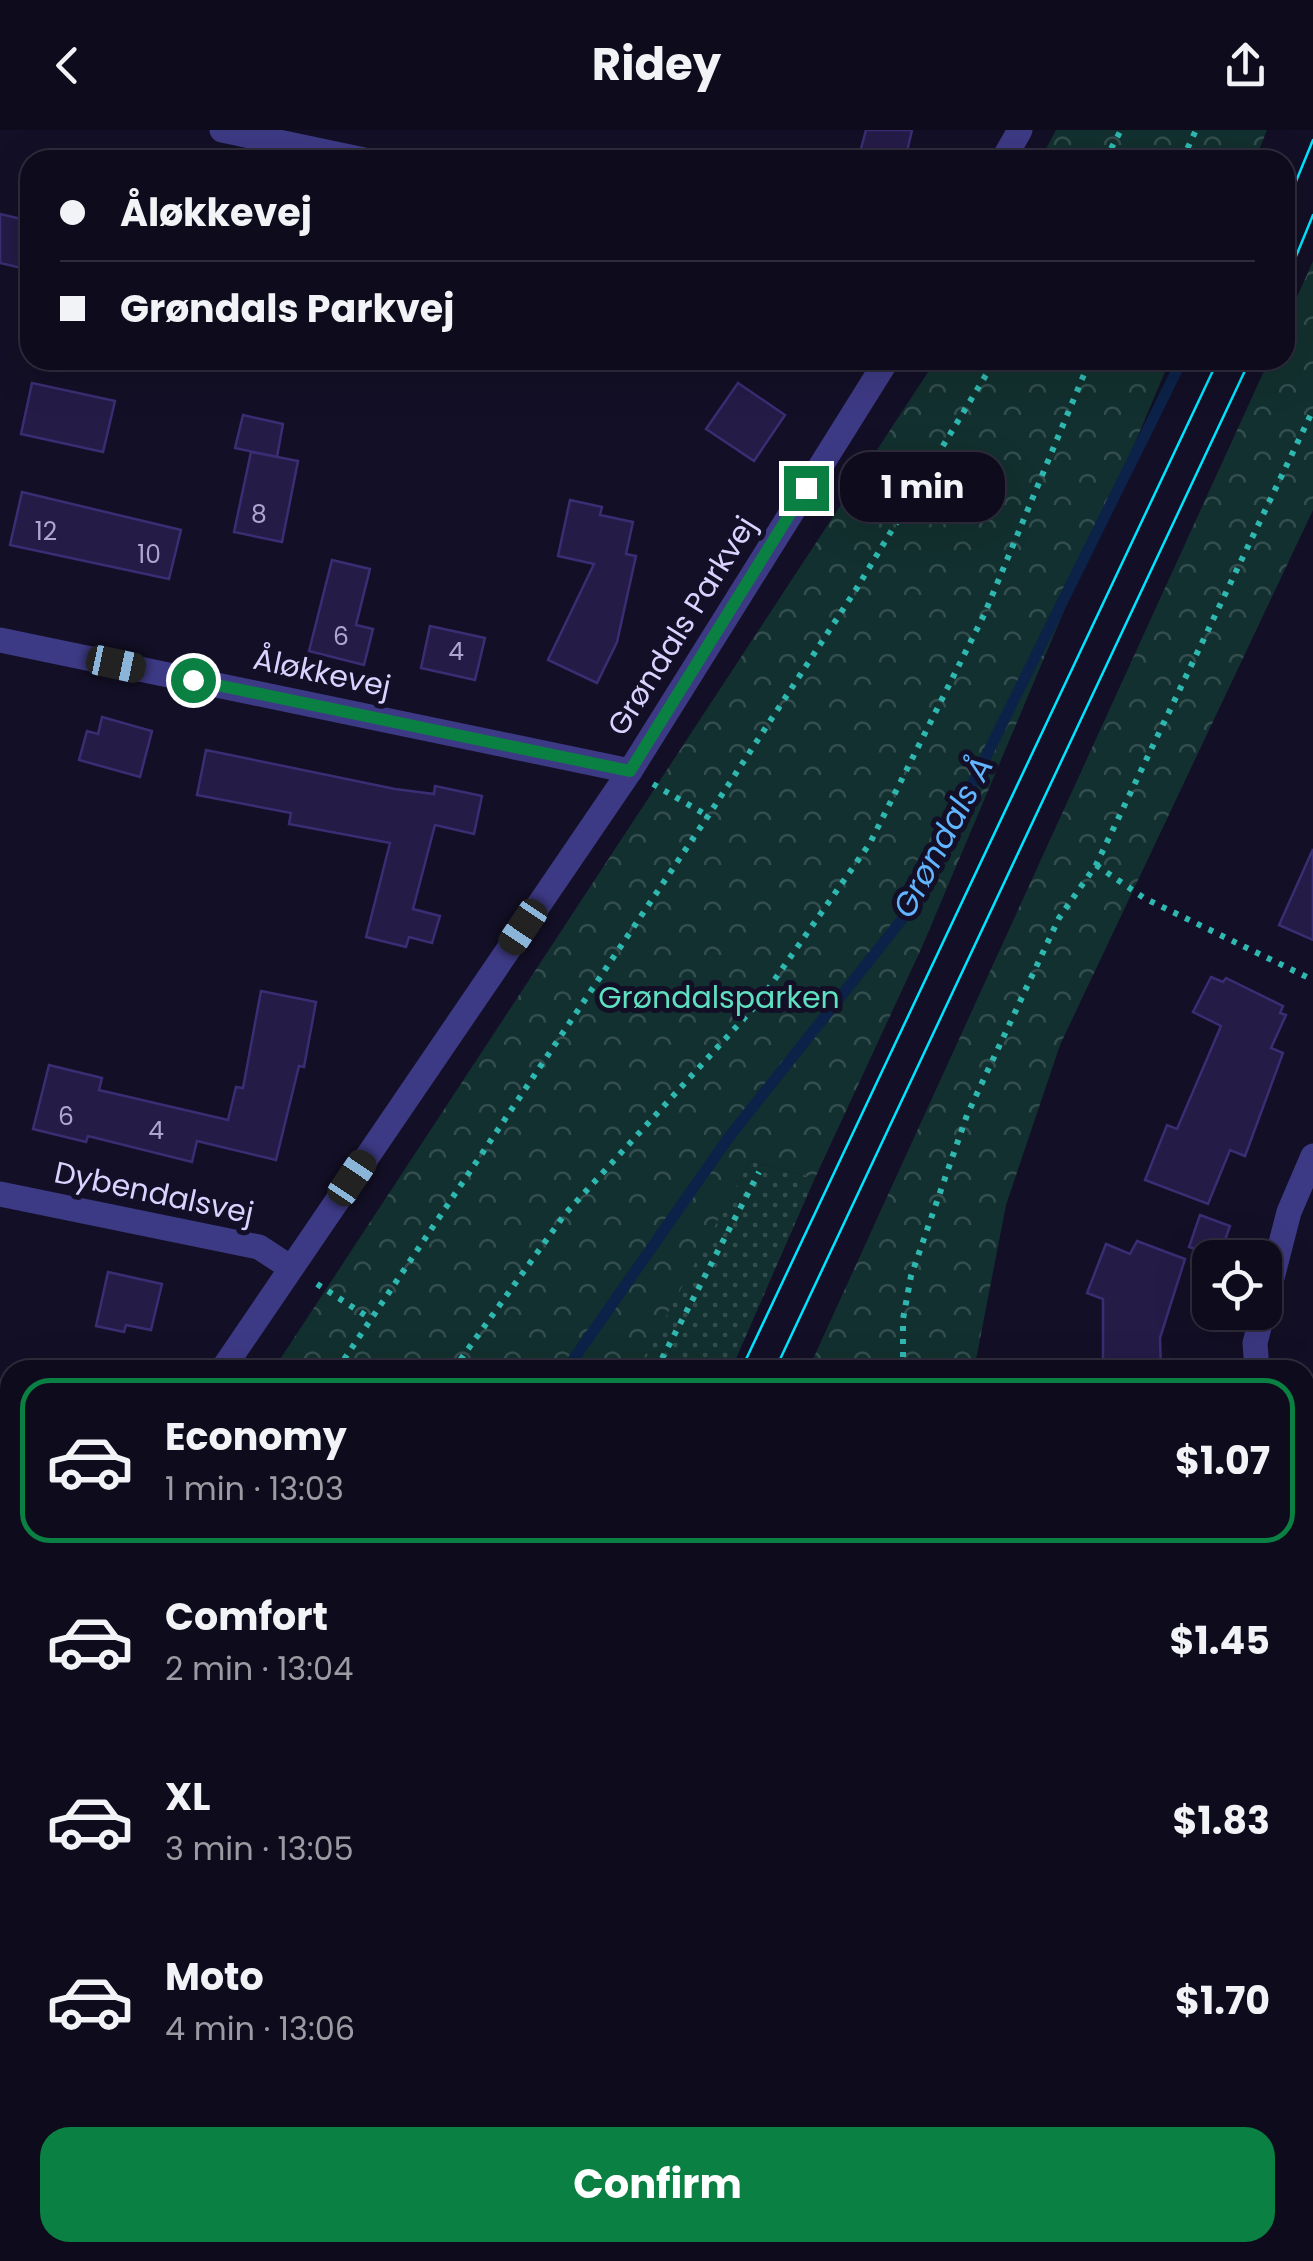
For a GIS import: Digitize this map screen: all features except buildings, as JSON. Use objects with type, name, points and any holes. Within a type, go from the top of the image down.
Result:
[{"type":"street","points":[[222,130],[317,150]]},
{"type":"street","name":"Grøndals Parkvej","points":[[229,1360],[630,771],[880,370]]},
{"type":"street","name":"Åløkkevej","points":[[0,640],[630,771]]},
{"type":"street","points":[[1282,1240],[1313,1156]]},
{"type":"street","name":"Dybendalsvej","points":[[0,1194],[259,1248],[291,1268]]},
{"type":"street","points":[[1256,1360],[1258,1330]]},
{"type":"path","points":[[344,1360],[855,591],[990,370]]},
{"type":"path","points":[[460,1360],[565,1214],[759,1002],[870,843],[984,615],[1086,370]]},
{"type":"path","points":[[903,1360],[903,1318],[911,1276],[967,1115],[1059,918],[1096,865],[1313,410]]},
{"type":"path","points":[[630,771],[708,816]]},
{"type":"path","points":[[1096,865],[1144,898],[1313,980]]},
{"type":"path","points":[[661,1360],[759,1172]]},
{"type":"path","points":[[327,1290],[371,1319]]},
{"type":"green space","points":[[1056,130],[1267,130],[1259,150],[1045,150]]},
{"type":"green space","points":[[1313,261],[1313,510],[1060,1045],[1006,1205],[976,1360],[813,1360],[1264,370],[1295,370],[1295,302]]},
{"type":"green space","name":"Grøndalsparken","points":[[929,370],[1166,370],[922,947],[815,1178],[750,1161],[644,1360],[280,1360]]},
{"type":"green space","points":[[750,1161],[815,1178],[735,1360],[642,1360]]},
{"type":"waterway","name":"Grøndals Å","points":[[573,1360],[729,1137],[911,908],[1177,370]]},
{"type":"tram line","points":[[1295,184],[1313,140]]},
{"type":"tram line","points":[[1295,259],[1313,215]]},
{"type":"tram line","points":[[746,1360],[1213,370]]},
{"type":"tram line","points":[[780,1360],[1245,370]]},
{"type":"route","points":[[193,680],[630,771],[806,488]]}]
